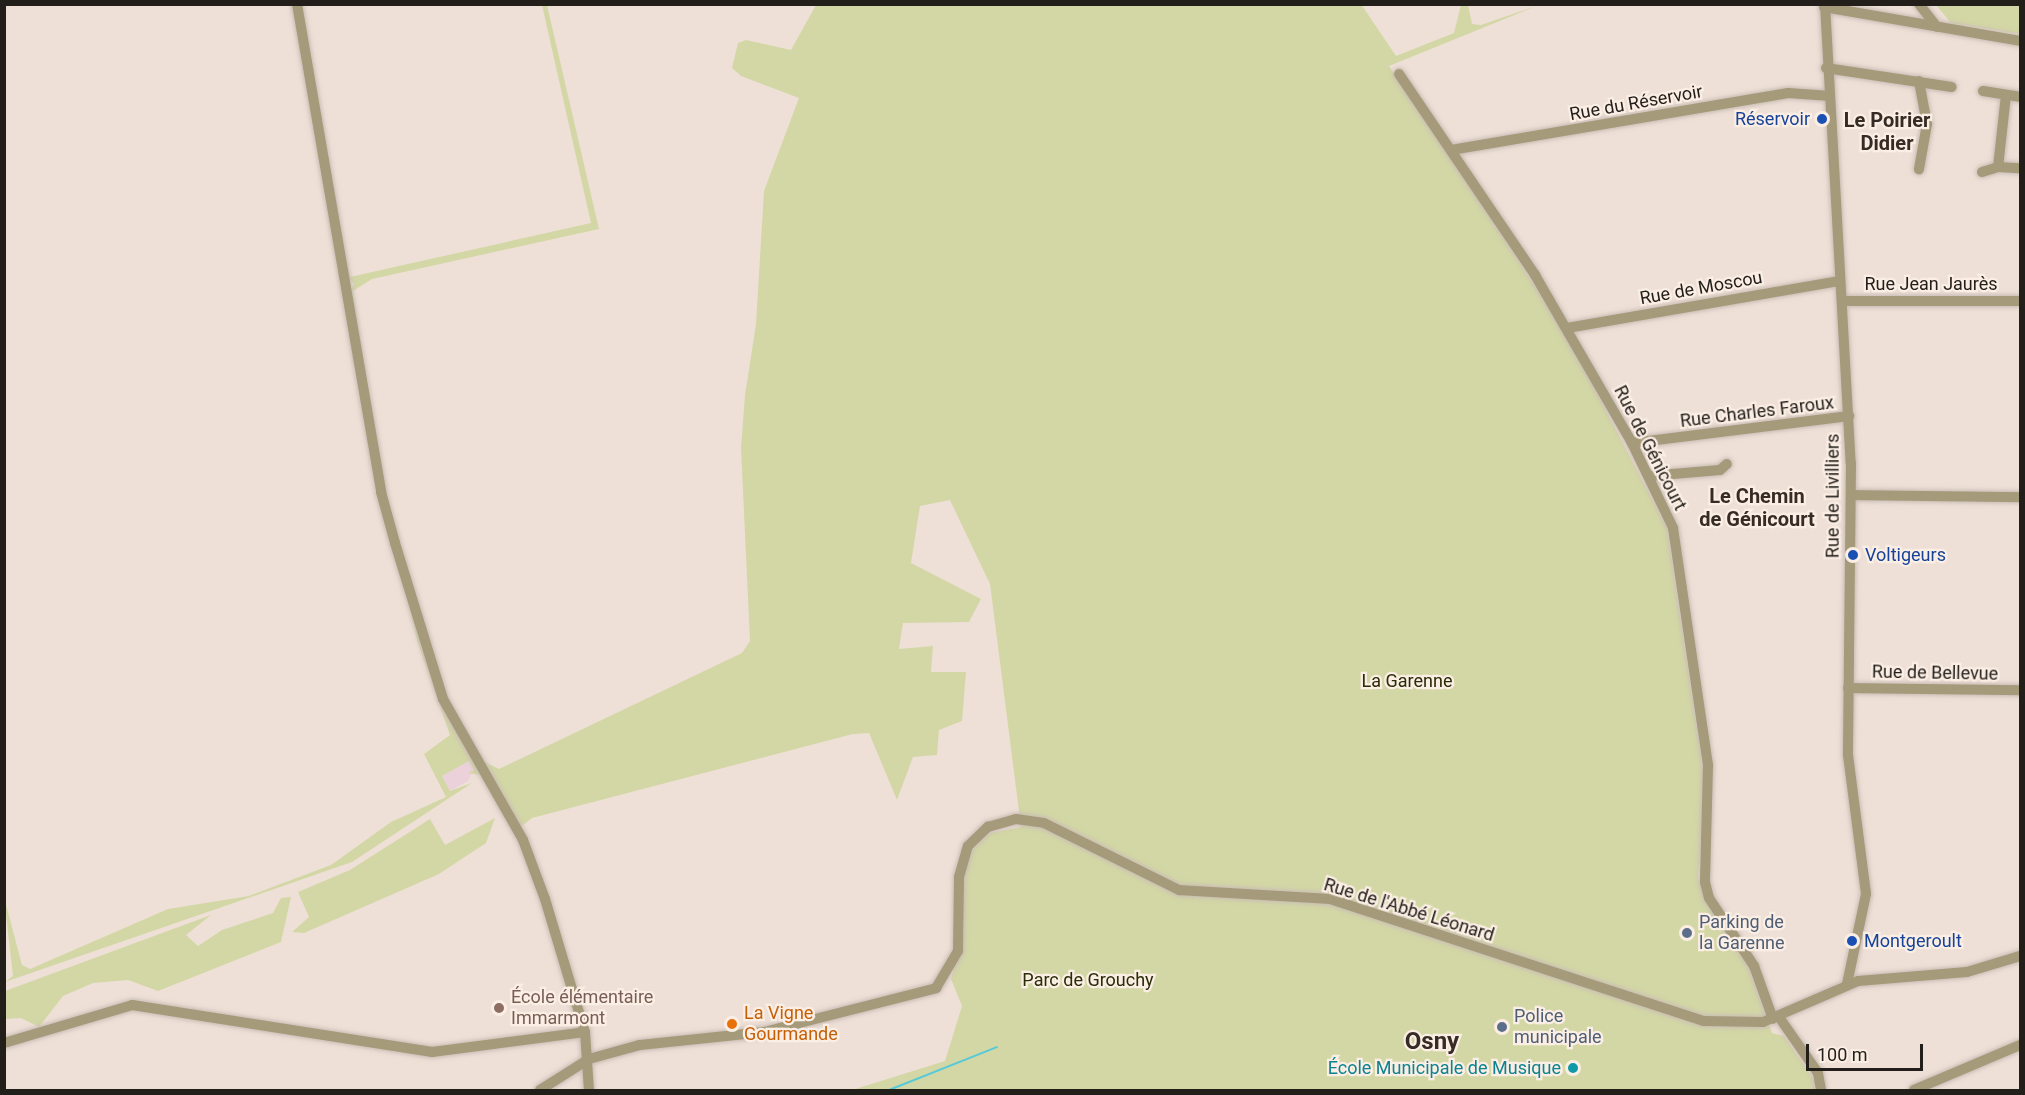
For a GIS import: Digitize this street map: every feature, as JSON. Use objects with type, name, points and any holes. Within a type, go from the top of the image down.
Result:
[{"type":"street","points":[[297,4],[381,492],[394,543],[443,699],[523,840],[585,1032],[589,1059],[589,1090]]},
{"type":"street","points":[[1824,6],[1918,26],[2020,41]]},
{"type":"street","name":"Rue de Livilliers","points":[[1824,6],[1827,96],[1850,416],[1848,755],[1866,894],[1847,984]]},
{"type":"street","points":[[1918,26],[1922,9]]},
{"type":"street","points":[[1922,9],[1937,27]]},
{"type":"street","points":[[1826,68],[1953,87]]},
{"type":"street","name":"Rue de Génicourt","points":[[1399,74],[1567,328],[1632,443],[1673,528],[1701,703],[1709,800],[1705,882],[1709,898],[1754,966],[1776,1018],[1818,1073],[1822,1090]]},
{"type":"street","points":[[1919,81],[1927,124],[1919,169]]},
{"type":"street","points":[[1983,91],[2020,97]]},
{"type":"street","name":"Rue du Réservoir","points":[[1451,150],[1788,93],[1827,96]]},
{"type":"street","points":[[1998,167],[2006,95]]},
{"type":"street","points":[[1982,172],[1998,167],[2020,168]]},
{"type":"street","name":"Rue de Moscou","points":[[1567,328],[1840,281]]},
{"type":"street","name":"Rue Jean Jaurès","points":[[1842,301],[2020,301]]},
{"type":"street","name":"Rue Charles Faroux","points":[[1632,443],[1850,416]]},
{"type":"street","points":[[1649,476],[1720,470],[1727,464]]},
{"type":"street","points":[[1851,495],[2020,497]]},
{"type":"street","name":"Rue de Bellevue","points":[[1848,688],[2020,690]]},
{"type":"street","name":"Rue de l'Abbé Léonard","points":[[589,1059],[663,1041],[764,1032],[898,1001],[940,986],[958,942],[959,877],[968,846],[988,827],[1027,819],[1053,826],[1179,890],[1330,899],[1697,1019],[1776,1018]]},
{"type":"street","points":[[1776,1018],[1847,984],[1967,972],[2020,956]]},
{"type":"street","points":[[4,1042],[132,1005],[364,1046],[432,1053],[585,1032]]},
{"type":"street","points":[[1914,1090],[2020,1045]]},
{"type":"street","points":[[540,1090],[589,1059]]},
{"type":"shaded area","points":[[469,761],[474,770],[468,781],[450,791],[442,776]]},
{"type":"green space","points":[[1361,4],[1396,56],[1454,33],[1461,5],[1468,5],[1472,24],[1481,25],[1539,5],[1389,66],[1564,330],[1667,528],[1705,783],[1698,878],[1708,905],[1741,947],[1772,1033],[1784,1036],[1814,1080],[1815,1090],[852,1090],[945,1061],[962,1006],[951,979],[964,934],[964,873],[971,851],[990,833],[1021,827],[990,584],[950,500],[920,506],[911,563],[981,599],[969,622],[903,623],[899,649],[933,646],[931,672],[966,672],[962,721],[939,730],[937,755],[913,757],[897,800],[869,733],[853,734],[532,818],[519,828],[494,779],[479,762],[446,699],[392,525],[382,485],[349,294],[354,284],[346,275],[299,5],[350,277],[591,223],[542,5],[547,5],[599,229],[372,279],[353,291],[383,487],[416,600],[454,714],[481,760],[499,769],[742,653],[750,641],[741,448],[745,395],[756,324],[764,191],[799,98],[741,76],[732,68],[738,43],[746,40],[791,50],[816,5]]},
{"type":"green space","points":[[1936,5],[2020,5],[2020,34],[1951,23]]},
{"type":"green space","points":[[373,457],[457,734],[480,775],[468,773],[474,770],[469,761],[442,776],[450,791],[472,783],[352,862],[5,982],[13,976],[4,897],[22,965],[30,969],[168,909],[249,896],[331,865],[391,822],[446,797],[424,754],[450,735],[417,640]]},
{"type":"green space","points":[[495,818],[486,843],[439,874],[304,933],[292,932],[309,917],[298,892],[350,870],[430,819],[445,845]]},
{"type":"green space","points":[[291,897],[281,942],[158,991],[128,980],[93,983],[63,996],[39,1027],[21,1018],[5,1019],[5,991],[211,915],[186,935],[198,946],[222,930],[273,913],[281,898]]},
{"type":"waterway","points":[[889,1090],[997,1047]]},
{"type":"place","name":"Réservoir","points":[[1822,119]]},
{"type":"place","name":"Voltigeurs","points":[[1853,555]]},
{"type":"place","name":"Parking de la Garenne","points":[[1687,933]]},
{"type":"place","name":"Montgeroult","points":[[1852,941]]},
{"type":"place","name":"École élémentaire Immarmont","points":[[499,1008]]},
{"type":"place","name":"La Vigne Gourmande","points":[[732,1024]]},
{"type":"place","name":"Police municipale","points":[[1502,1027]]},
{"type":"place","name":"École Municipale de Musique","points":[[1573,1068]]},
{"type":"district","name":"Le Poirier Didier","points":[[1887,132]]},
{"type":"district","name":"Le Chemin de Génicourt","points":[[1757,508]]},
{"type":"district","name":"Osny","points":[[1432,1042]]},
{"type":"park label","name":"La Garenne","points":[[1407,681]]},
{"type":"park label","name":"Parc de Grouchy","points":[[1088,980]]}]
